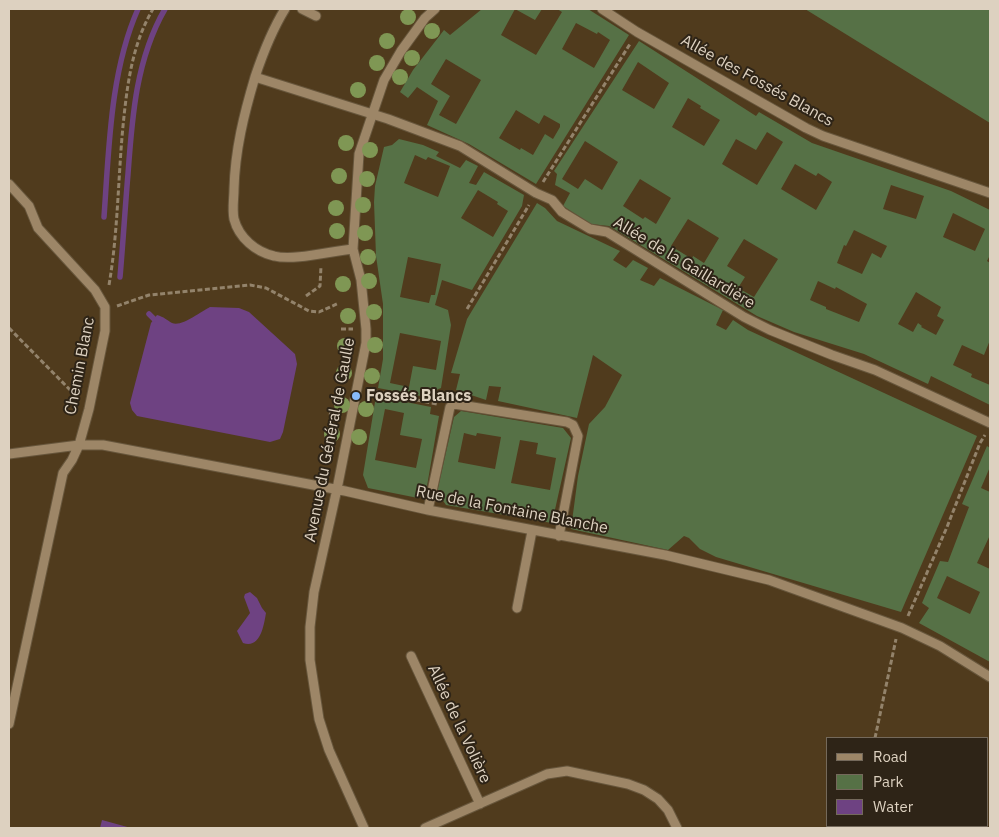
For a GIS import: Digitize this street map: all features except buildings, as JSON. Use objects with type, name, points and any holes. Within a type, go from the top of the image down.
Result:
[{"type":"street","points":[[285,9],[267,42],[246,109],[236,156],[233,207],[235,220],[240,233],[248,243],[260,251],[275,257],[290,258],[353,249]]},
{"type":"street","points":[[302,9],[316,16]]},
{"type":"street","name":"Avenue du Général de Gaulle","points":[[364,828],[329,750],[319,719],[310,660],[310,627],[314,592],[337,490],[366,343],[361,280],[353,249],[359,154],[384,80],[401,51],[425,18],[436,9]]},
{"type":"street","name":"Allée des Fossés Blancs","points":[[602,9],[637,32],[806,128],[823,136],[990,193]]},
{"type":"street","name":"Allée de la Gaillardière","points":[[255,77],[372,114],[460,146],[536,193],[552,200],[562,212],[590,229],[607,232],[744,317],[770,330],[875,370],[990,423]]},
{"type":"street","points":[[9,184],[29,206],[38,228],[95,290],[105,307]]},
{"type":"street","name":"Chemin Blanc","points":[[9,724],[63,473],[72,460],[89,410],[105,331],[105,307]]},
{"type":"street","points":[[428,510],[450,406],[454,404],[567,422],[573,425],[578,436],[559,536]]},
{"type":"street","name":"Rue de la Fontaine Blanche","points":[[9,454],[78,445],[103,445],[337,490],[532,531],[665,555],[769,580],[902,628],[940,646],[990,677]]},
{"type":"street","points":[[517,608],[532,531]]},
{"type":"street","name":"Allée de la Volière","points":[[411,656],[480,804]]},
{"type":"street","name":"Allée de la Volière","points":[[425,828],[547,774],[567,772],[628,784],[644,790],[658,799],[668,810],[678,828]]},
{"type":"path","name":"Chemin Blanc","points":[[105,307],[110,280],[125,103],[130,72],[138,43],[153,9]]},
{"type":"path","points":[[466,310],[536,193],[637,32]]},
{"type":"path","points":[[306,296],[320,286],[320,253]]},
{"type":"path","points":[[105,307],[119,306],[149,295],[250,285],[266,288],[309,311],[318,312],[339,303]]},
{"type":"path","points":[[9,328],[89,410]]},
{"type":"path","points":[[373,391],[450,406]]},
{"type":"path","points":[[875,737],[894,642],[912,610],[980,443],[990,428]]},
{"type":"green space","points":[[482,9],[515,9],[501,35],[536,55],[562,12],[557,9],[588,9],[629,35],[536,184],[469,144],[427,125],[438,101],[417,87],[408,98],[400,92],[413,70],[444,30],[450,35]],"holes":[[[576,23],[597,34],[598,32],[610,40],[594,68],[562,49]],[[446,59],[481,80],[456,124],[439,115],[450,96],[431,84]],[[516,110],[539,124],[544,115],[560,124],[553,139],[545,134],[533,155],[499,138]]]},
{"type":"green space","points":[[515,9],[542,9],[535,20]]},
{"type":"green space","points":[[805,9],[990,9],[990,123]]},
{"type":"green space","points":[[639,41],[756,116],[759,112],[812,143],[951,191],[990,210],[990,255],[987,261],[990,263],[990,340],[984,355],[962,345],[953,365],[972,374],[971,377],[990,385],[990,405],[931,376],[928,384],[864,354],[794,332],[757,316],[609,226],[591,224],[563,206],[570,193],[555,185],[557,174],[554,171]],"holes":[[[638,62],[669,83],[654,109],[622,90]],[[688,98],[720,120],[704,146],[672,127]],[[767,132],[783,142],[757,185],[722,164],[736,139],[756,150]],[[585,141],[618,162],[602,190],[585,179],[578,189],[562,179]],[[795,164],[816,176],[818,173],[832,182],[816,210],[781,189]],[[640,179],[671,198],[656,224],[645,217],[643,219],[623,206]],[[891,185],[924,196],[916,219],[883,209]],[[953,213],[985,229],[975,251],[943,237]],[[688,219],[719,238],[704,263],[693,256],[692,259],[671,246]],[[854,230],[887,246],[881,258],[872,253],[862,274],[837,263],[844,245],[846,246]],[[744,239],[778,259],[754,297],[738,288],[745,277],[727,266]],[[818,281],[835,289],[836,287],[867,304],[859,322],[826,309],[826,307],[810,300]],[[916,292],[941,307],[937,316],[944,320],[936,335],[921,327],[918,323],[913,332],[898,324]]]},
{"type":"green space","points":[[399,139],[423,145],[439,152],[436,156],[460,168],[466,160],[478,166],[469,183],[476,185],[484,172],[524,195],[522,206],[472,290],[442,280],[435,305],[448,310],[451,325],[441,388],[434,391],[431,398],[378,388],[383,359],[383,304],[376,256],[374,202],[375,186],[384,147],[392,145]],"holes":[[[415,155],[426,160],[428,157],[450,166],[438,197],[404,183]],[[478,190],[498,202],[497,204],[508,211],[493,237],[461,218]],[[408,257],[441,264],[435,295],[431,295],[429,303],[400,297]],[[400,333],[441,341],[436,370],[413,366],[409,387],[390,383]]]},
{"type":"green space","points":[[537,203],[545,208],[557,221],[620,251],[613,260],[626,268],[633,260],[648,268],[640,280],[654,286],[660,278],[723,310],[716,325],[726,330],[733,320],[748,330],[977,436],[901,612],[716,557],[700,549],[689,538],[684,536],[668,550],[571,529],[578,476],[589,424],[605,407],[622,375],[593,355],[577,418],[498,401],[501,387],[489,386],[486,400],[456,390],[460,374],[451,373],[467,319]]},
{"type":"green space","points":[[376,396],[431,407],[430,414],[439,416],[426,492],[418,498],[368,488],[363,475]],"holes":[[[385,409],[404,413],[400,435],[422,439],[416,468],[375,460]]]},
{"type":"green space","points":[[461,411],[563,428],[571,438],[552,523],[446,505],[437,492],[454,417]],"holes":[[[464,433],[476,436],[477,433],[501,437],[495,469],[458,462]],[[520,440],[538,443],[536,454],[556,458],[550,490],[511,483]]]},
{"type":"green space","points":[[987,446],[990,448],[990,467],[981,488],[990,492],[990,535],[977,563],[990,569],[990,662],[919,623],[929,608],[922,603],[940,561],[948,562],[969,507],[962,504]],"holes":[[[947,576],[980,592],[970,614],[937,598]]]},
{"type":"water","points":[[210,307],[239,308],[249,312],[295,354],[297,364],[280,439],[270,442],[137,416],[132,410],[130,403],[151,323],[157,315],[176,324],[186,321]]},
{"type":"water","points":[[250,592],[257,598],[266,613],[258,639],[249,644],[243,643],[237,631],[250,613],[244,597],[245,594]]},
{"type":"water","points":[[102,820],[131,828],[100,828]]},
{"type":"waterway","points":[[104,217],[112,111],[116,85],[129,33],[138,9]]},
{"type":"waterway","points":[[120,277],[131,132],[137,89],[148,48],[155,28],[165,9]]},
{"type":"waterway","points":[[149,314],[154,319]]},
{"type":"place","name":"Fossés Blancs","points":[[356,396]]}]
